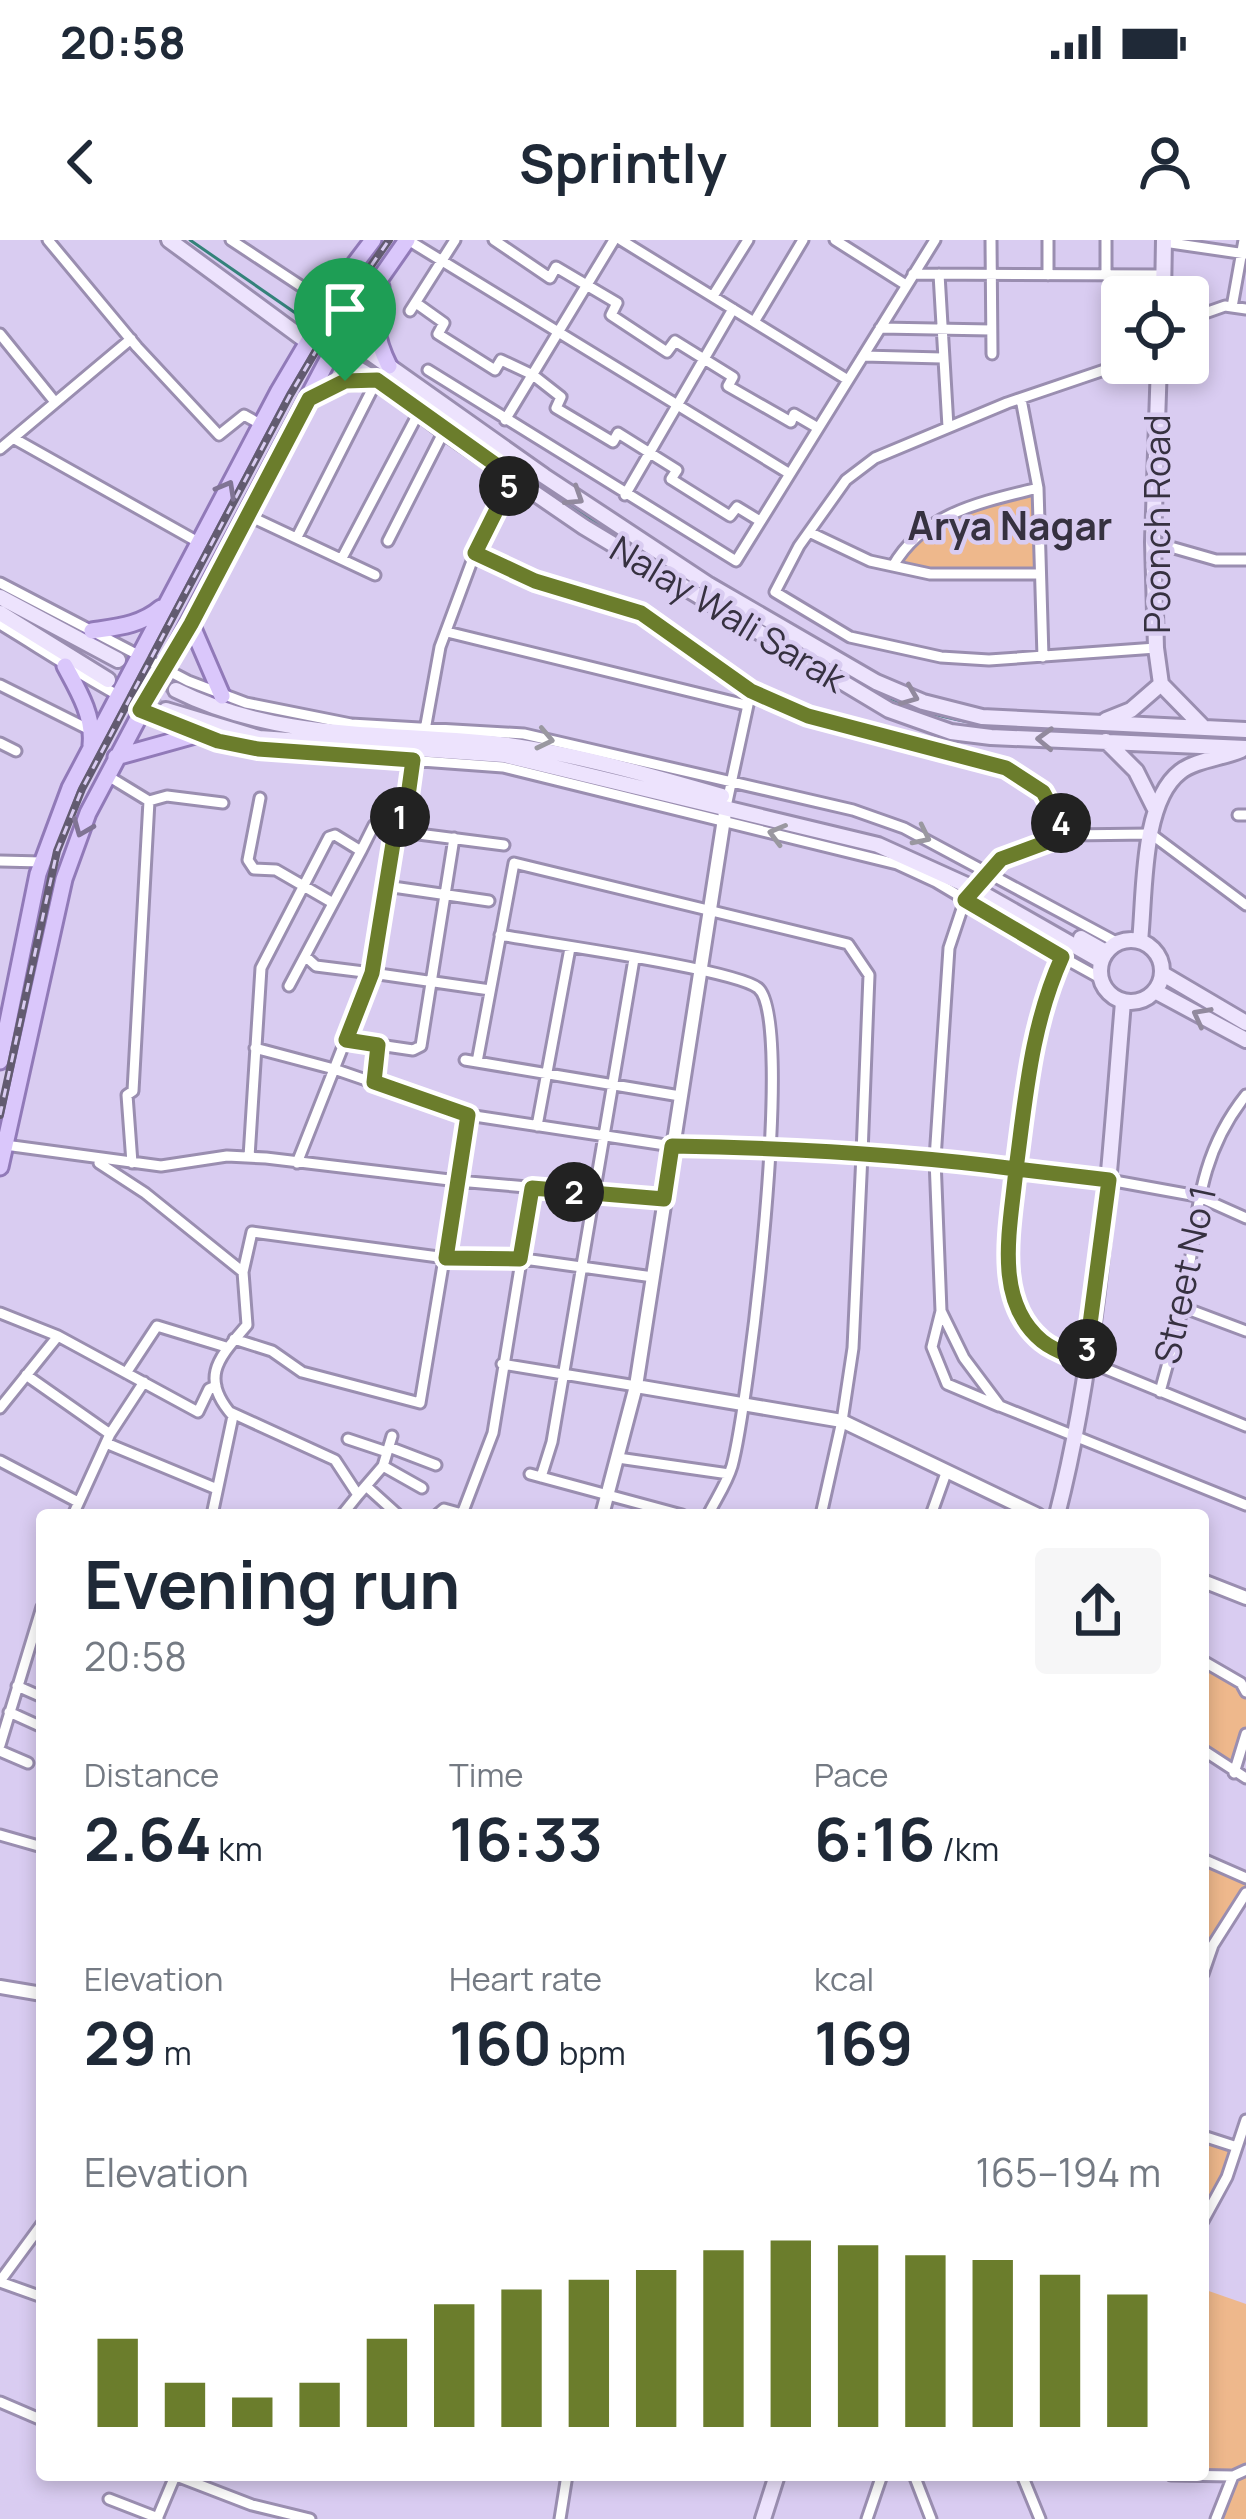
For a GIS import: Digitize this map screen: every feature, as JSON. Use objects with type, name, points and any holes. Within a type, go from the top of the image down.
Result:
[{"type":"main road","points":[[169,240],[309,343]]},
{"type":"main road","points":[[0,1061],[42,862],[91,740],[262,424],[351,269],[373,240]]},
{"type":"main road","points":[[0,1167],[64,879],[81,830],[342,333],[408,240]]},
{"type":"main road","points":[[1164,275],[1165,241]]},
{"type":"main road","points":[[385,272],[374,310],[380,347],[389,366]]},
{"type":"main road","name":"Nalay Wali Sarak","points":[[342,333],[694,575],[876,682],[923,702],[982,717],[1246,730]]},
{"type":"main road","name":"Nalay Wali Sarak","points":[[331,353],[685,591],[889,710],[925,724],[991,737],[1246,748]]},
{"type":"main road","points":[[309,399],[339,383],[377,380]]},
{"type":"main road","name":"Poonch Road","points":[[1158,384],[1153,542],[1156,648],[1161,684],[1204,728]]},
{"type":"main road","points":[[685,591],[694,575]]},
{"type":"main road","points":[[0,597],[118,660]]},
{"type":"main road","points":[[92,631],[149,618],[167,603]]},
{"type":"main road","points":[[0,613],[108,680]]},
{"type":"main road","points":[[191,624],[222,696]]},
{"type":"main road","points":[[65,666],[84,703],[91,740]]},
{"type":"main road","name":"Poonch Road","points":[[1094,722],[1131,710],[1161,684]]},
{"type":"main road","points":[[176,690],[239,716],[291,728],[486,749],[727,801],[889,848],[976,885],[1108,952],[1140,941]]},
{"type":"main road","points":[[166,710],[259,738],[486,749]]},
{"type":"main road","points":[[472,731],[486,749]]},
{"type":"main road","points":[[116,757],[200,734]]},
{"type":"main road","points":[[1106,741],[1136,771],[1154,807]]},
{"type":"main road","points":[[1140,941],[1154,807],[1186,767],[1246,748]]},
{"type":"main road","points":[[465,764],[486,749]]},
{"type":"main road","points":[[1108,952],[1100,978],[1105,989],[1123,1002],[1141,1001],[1155,992],[1163,974],[1157,953],[1140,941]]},
{"type":"main road","points":[[1163,974],[1246,1023]]},
{"type":"main road","points":[[1155,992],[1246,1040]]},
{"type":"main road","points":[[1059,1509],[1077,1436],[1109,1180],[1123,1002]]},
{"type":"main road","points":[[763,2519],[775,2481]]},
{"type":"street","points":[[48,240],[219,435],[244,415],[262,424]]},
{"type":"street","points":[[408,240],[790,474]]},
{"type":"street","points":[[455,240],[413,308],[444,323],[438,334],[495,370],[501,360],[533,375],[561,398],[556,408],[613,442],[618,433],[650,452],[677,470],[671,479],[730,517],[737,507],[760,521]]},
{"type":"street","points":[[494,240],[550,278],[556,267],[617,304],[611,314],[667,352],[675,341],[733,377],[728,386],[791,422],[794,415],[818,428]]},
{"type":"street","points":[[505,420],[557,330],[618,240],[848,380]]},
{"type":"street","points":[[713,296],[748,240]]},
{"type":"street","points":[[754,322],[803,240]]},
{"type":"street","points":[[835,240],[907,285]]},
{"type":"street","points":[[428,370],[732,562],[934,240]]},
{"type":"street","points":[[991,240],[992,354]]},
{"type":"street","points":[[1048,240],[1048,275]]},
{"type":"street","points":[[1106,240],[1106,276]]},
{"type":"street","points":[[1232,307],[1244,240]]},
{"type":"street","points":[[1165,241],[1244,254]]},
{"type":"street","points":[[237,242],[332,306]]},
{"type":"street","points":[[914,274],[1164,275]]},
{"type":"street","points":[[939,274],[948,427]]},
{"type":"street","points":[[625,495],[733,309]]},
{"type":"street","points":[[1209,311],[1246,309]]},
{"type":"street","points":[[880,328],[991,330]]},
{"type":"street","points":[[0,334],[56,402]]},
{"type":"street","points":[[0,449],[131,339]]},
{"type":"street","points":[[862,356],[942,358]]},
{"type":"street","points":[[1101,371],[875,458],[846,480],[775,592],[850,637],[941,658],[989,660],[1156,648]]},
{"type":"street","points":[[297,537],[377,380]]},
{"type":"street","points":[[1021,399],[1038,488],[1042,657]]},
{"type":"street","points":[[342,558],[419,412]]},
{"type":"street","points":[[388,541],[444,431]]},
{"type":"street","points":[[14,438],[199,542]]},
{"type":"street","points":[[425,730],[440,647],[475,553],[513,477]]},
{"type":"street","points":[[893,566],[904,547],[927,526],[961,510],[1038,488]]},
{"type":"street","points":[[247,515],[375,575]]},
{"type":"street","points":[[809,532],[870,561],[930,574],[1040,574]]},
{"type":"street","points":[[1153,542],[1205,558],[1246,560]]},
{"type":"street","points":[[475,553],[535,581],[641,613],[751,691],[808,716],[1006,768],[1043,792],[1066,835]]},
{"type":"street","points":[[0,583],[222,696],[313,718],[524,734],[727,801]]},
{"type":"street","points":[[0,624],[140,710],[200,734],[258,749],[503,767],[727,801],[853,810],[904,827],[1062,957],[1100,978]]},
{"type":"street","points":[[447,632],[746,705]]},
{"type":"street","points":[[0,685],[91,740]]},
{"type":"street","points":[[604,1509],[636,1386],[708,909],[751,691]]},
{"type":"street","points":[[0,743],[16,751]]},
{"type":"street","points":[[297,1163],[372,973],[395,831],[408,796],[413,760]]},
{"type":"street","points":[[107,776],[149,801],[167,796],[223,803]]},
{"type":"street","points":[[260,799],[248,860],[254,868],[276,870],[333,903]]},
{"type":"street","points":[[132,1163],[127,1095],[134,1091],[149,801]]},
{"type":"street","points":[[289,986],[374,825],[504,845]]},
{"type":"street","points":[[1246,905],[1151,834],[1066,835],[1019,849],[976,885],[949,948],[935,1159],[941,1311],[932,1347],[947,1384],[1246,1505]]},
{"type":"street","points":[[249,1157],[260,968],[332,835],[361,851]]},
{"type":"street","points":[[346,1040],[418,1050],[454,838]]},
{"type":"street","points":[[0,861],[42,862]]},
{"type":"street","points":[[477,1062],[514,862],[844,940],[868,972],[862,1154],[853,1348],[822,1509]]},
{"type":"street","points":[[1236,897],[1246,884]]},
{"type":"street","points":[[976,885],[1108,952]]},
{"type":"street","points":[[386,886],[489,901]]},
{"type":"street","points":[[500,934],[699,971],[755,986],[764,996],[771,1044],[770,1148],[745,1405],[729,1474],[711,1509]]},
{"type":"street","points":[[537,1126],[570,948]]},
{"type":"street","points":[[304,956],[316,966],[490,990]]},
{"type":"street","points":[[1062,957],[1042,1000],[1034,1035],[1008,1260],[1013,1297],[1027,1326],[1045,1344],[1246,1426]]},
{"type":"street","points":[[634,959],[552,1442],[536,1475],[657,1509]]},
{"type":"street","points":[[374,1082],[378,1045]]},
{"type":"street","points":[[255,1048],[334,1069],[468,1115],[672,1146],[935,1159],[1109,1180],[1197,1196],[1246,1218]]},
{"type":"street","points":[[465,1060],[680,1096]]},
{"type":"street","name":"Street No 1","points":[[1160,1392],[1182,1307],[1197,1196],[1223,1130],[1246,1095]]},
{"type":"street","points":[[126,1372],[157,1326],[272,1351],[302,1372],[420,1403],[468,1115]]},
{"type":"street","points":[[4,1145],[161,1166],[249,1157],[664,1199]]},
{"type":"street","points":[[92,1159],[145,1192],[243,1272]]},
{"type":"street","points":[[465,1509],[493,1433],[532,1188]]},
{"type":"street","points":[[213,1509],[233,1416],[220,1402],[218,1362],[247,1325],[243,1272],[250,1234],[446,1258],[520,1259],[652,1277]]},
{"type":"street","points":[[1182,1307],[1246,1331]]},
{"type":"street","points":[[941,1311],[964,1358],[1000,1406]]},
{"type":"street","points":[[0,1313],[58,1336],[198,1412],[209,1389],[216,1386]]},
{"type":"street","points":[[0,1408],[58,1336]]},
{"type":"street","points":[[502,1364],[842,1421],[1026,1509]]},
{"type":"street","points":[[26,1375],[108,1438],[218,1489]]},
{"type":"street","points":[[75,1509],[108,1438],[144,1382]]},
{"type":"street","points":[[230,1412],[335,1460],[362,1491],[389,1509]]},
{"type":"street","points":[[348,1439],[389,1445],[436,1465]]},
{"type":"street","points":[[351,1509],[383,1466],[389,1445]]},
{"type":"street","points":[[618,1458],[729,1474]]},
{"type":"street","points":[[0,1461],[78,1502]]},
{"type":"street","points":[[383,1466],[422,1489]]},
{"type":"street","points":[[933,1509],[946,1473]]},
{"type":"street","points":[[1209,1583],[1246,1598]]},
{"type":"street","points":[[28,1763],[0,1748],[36,1626]]},
{"type":"street","points":[[1209,1664],[1246,1691]]},
{"type":"street","points":[[0,1690],[36,1696]]},
{"type":"street","points":[[9,1712],[36,1724]]},
{"type":"street","points":[[1234,1773],[1246,1734]]},
{"type":"street","points":[[1209,1754],[1246,1778]]},
{"type":"street","points":[[0,1834],[36,1845]]},
{"type":"street","points":[[1209,1862],[1246,1879]]},
{"type":"street","points":[[1209,1957],[1246,1893]]},
{"type":"street","points":[[0,1987],[36,1993]]},
{"type":"street","points":[[1209,2201],[1246,2120]]},
{"type":"street","points":[[1209,2138],[1237,2147]]},
{"type":"street","points":[[36,2232],[0,2282],[36,2295]]},
{"type":"street","points":[[0,2402],[36,2417]]},
{"type":"street","points":[[1209,2476],[1233,2476],[1246,2470]]},
{"type":"street","points":[[1216,2519],[1233,2476]]},
{"type":"street","points":[[109,2499],[158,2518],[173,2481]]},
{"type":"street","points":[[191,2481],[252,2505],[310,2519]]},
{"type":"street","points":[[560,2519],[566,2481]]},
{"type":"street","points":[[867,2519],[880,2481]]},
{"type":"street","points":[[916,2481],[931,2519]]},
{"type":"street","points":[[1024,2481],[1040,2519]]},
{"type":"street","points":[[250,2519],[252,2505]]},
{"type":"shaded area","points":[[1039,487],[1045,579],[895,566],[942,523]]},
{"type":"shaded area","points":[[1209,1665],[1246,1692],[1246,1734],[1234,1773],[1209,1754]]},
{"type":"shaded area","points":[[1209,1862],[1246,1877],[1246,1895],[1228,1917],[1209,1960]]},
{"type":"shaded area","points":[[1209,2138],[1237,2147],[1209,2205]]},
{"type":"shaded area","points":[[1209,2291],[1246,2304],[1246,2519],[1220,2519],[1238,2474],[1209,2475]]},
{"type":"waterway","points":[[190,240],[307,321]]},
{"type":"waterway","points":[[347,349],[592,520],[687,579]]},
{"type":"waterway","points":[[788,639],[877,692],[947,717],[1030,731],[1246,739]]},
{"type":"tunnel","points":[[128,665],[176,690]]},
{"type":"tunnel","points":[[117,685],[166,710]]},
{"type":"railway","points":[[0,1115],[57,851],[82,789],[290,395],[338,313],[389,240]]},
{"type":"district","name":"Arya Nagar","points":[[1010,526]]},
{"type":"route","points":[[345,381],[309,399],[191,624],[140,710],[218,741],[258,749],[413,760],[408,796],[395,831],[372,973],[346,1040],[378,1045],[374,1082],[468,1115],[446,1258],[520,1259],[532,1188],[664,1199],[672,1146],[935,1159],[1016,1169],[1008,1260],[1013,1297],[1027,1326],[1045,1344],[1085,1362],[1109,1180],[1016,1169],[1034,1035],[1042,1000],[1062,957],[965,900],[1001,859],[1066,835],[1043,792],[1006,768],[808,716],[751,691],[641,613],[535,581],[475,553],[513,477],[377,380],[345,381]]}]
